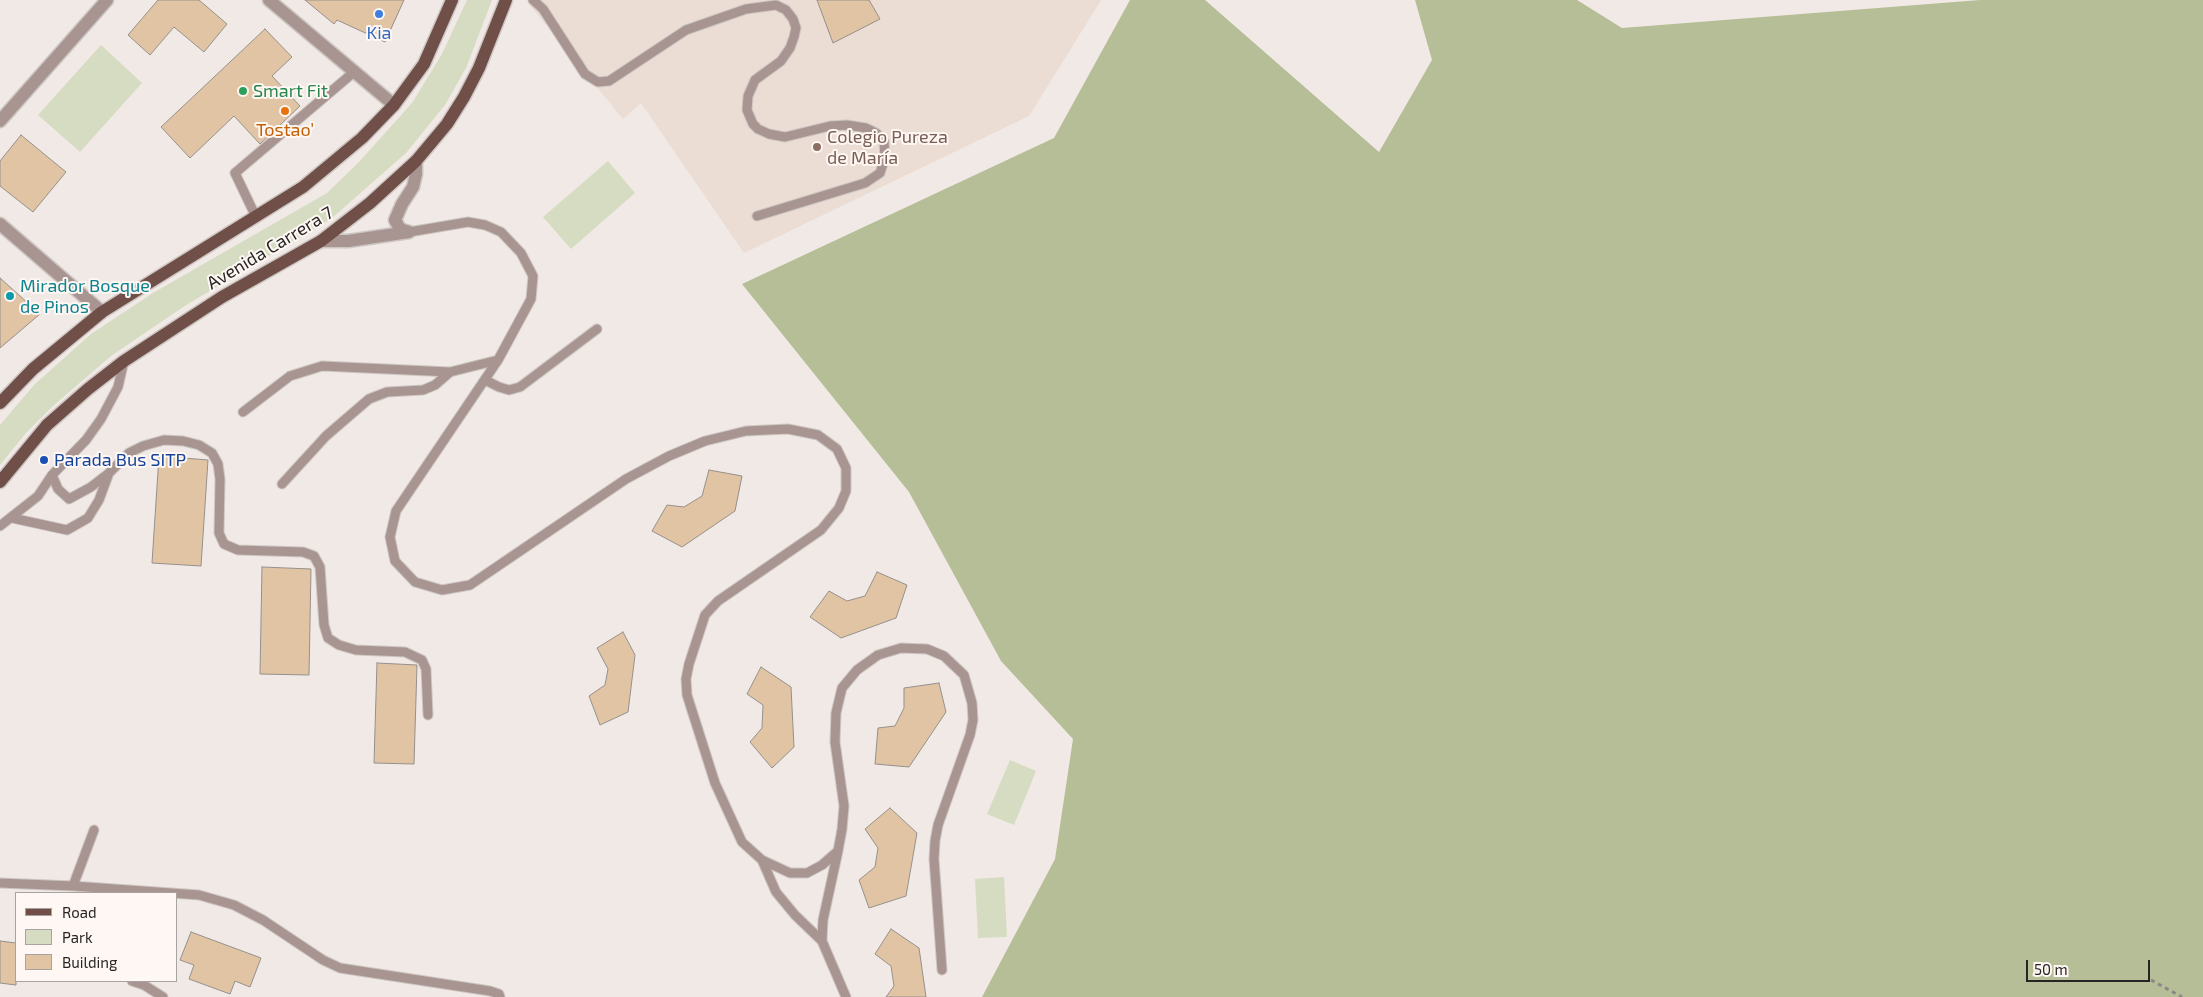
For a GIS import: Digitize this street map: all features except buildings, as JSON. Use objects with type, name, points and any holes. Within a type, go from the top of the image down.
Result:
[{"type":"main road","name":"Avenida Carrera 7","points":[[0,403],[33,369],[102,312],[303,187],[332,164],[394,106],[424,64],[452,0]]},
{"type":"main road","name":"Avenida Carrera 7","points":[[0,482],[47,425],[124,361],[222,297],[321,241],[370,203],[416,161],[447,124],[464,97],[479,68],[506,0]]},
{"type":"street","points":[[0,121],[107,0]]},
{"type":"street","points":[[269,0],[394,106]]},
{"type":"street","points":[[409,232],[400,229],[395,220],[412,187],[416,174],[416,161]]},
{"type":"street","points":[[0,224],[102,312]]},
{"type":"street","points":[[321,241],[356,240],[409,232]]},
{"type":"lane","points":[[533,0],[543,9],[585,74],[598,82],[610,81],[686,30],[746,9],[778,2],[793,19],[796,28],[790,48],[780,61],[755,80],[748,96],[747,110],[752,124],[769,134],[785,137],[830,126],[866,128],[876,133],[884,141],[885,158],[880,173],[865,183],[756,216]]},
{"type":"lane","points":[[256,217],[236,173],[354,72]]},
{"type":"lane","points":[[409,232],[468,222],[485,225],[500,232],[521,253],[533,276],[531,299],[498,360],[396,511],[390,537],[395,561],[415,582],[442,590],[470,585],[626,479],[669,456],[705,441],[746,430],[788,429],[818,436],[838,449],[846,468],[846,491],[839,508],[821,530],[718,600],[706,615],[686,679],[687,695],[719,791],[742,842],[762,860],[790,873],[806,873],[822,865],[838,851]]},
{"type":"lane","points":[[485,380],[509,390],[520,387],[597,329]]},
{"type":"lane","points":[[243,412],[290,376],[322,366],[450,372],[498,360]]},
{"type":"lane","points":[[0,526],[38,496],[52,475],[86,440],[101,419],[118,387],[124,361]]},
{"type":"lane","points":[[282,484],[326,436],[369,399],[387,392],[424,390],[435,385],[450,372]]},
{"type":"lane","points":[[52,475],[58,489],[70,499],[90,487],[109,472],[129,452],[164,440],[183,441],[200,445],[212,453],[218,464],[220,479],[219,533],[224,544],[238,550],[303,552],[314,556],[320,567],[324,625],[328,638],[339,645],[356,650],[405,652],[422,660],[426,669],[428,715]]},
{"type":"lane","points":[[12,518],[67,530],[88,518],[99,500],[109,472]]},
{"type":"lane","points":[[822,941],[823,920],[838,851],[844,806],[835,742],[836,713],[842,688],[857,670],[878,655],[901,648],[927,649],[944,656],[964,675],[972,703],[973,720],[970,735],[938,825],[935,841],[934,859],[942,970]]},
{"type":"lane","points":[[73,886],[94,830]]},
{"type":"lane","points":[[762,860],[776,892],[795,915],[822,941],[846,997]]},
{"type":"lane","points":[[0,883],[37,889],[73,886],[157,892]]},
{"type":"lane","points":[[178,894],[199,895],[242,908],[340,968],[490,991],[499,994],[500,997]]},
{"type":"lane","points":[[135,982],[164,997]]},
{"type":"path","points":[[2151,980],[2182,997]]},
{"type":"shaded area","name":"Colegio Pureza de María","points":[[529,0],[1101,0],[1029,116],[744,253],[641,103],[623,119],[528,3]]},
{"type":"green space","points":[[467,0],[492,0],[466,68],[445,105],[406,153],[332,218],[183,307],[111,356],[53,406],[26,433],[0,465],[0,425],[34,385],[91,334],[153,293],[327,193],[359,162],[412,103],[442,54]]},
{"type":"green space","points":[[1130,0],[1205,0],[1379,152],[1432,60],[1415,0],[1577,0],[1622,28],[1980,0],[2203,0],[2203,997],[982,997],[1055,859],[1073,739],[1001,661],[909,492],[742,284],[1054,138]]},
{"type":"green space","points":[[101,45],[142,83],[80,152],[38,115]]},
{"type":"green space","points":[[608,161],[635,193],[571,249],[543,217]]},
{"type":"green space","points":[[1010,760],[1036,771],[1014,825],[987,814]]},
{"type":"green space","points":[[1004,877],[1007,937],[978,938],[975,879]]},
{"type":"place","name":"Kia","points":[[379,14]]},
{"type":"place","name":"Smart Fit","points":[[243,91]]},
{"type":"place","name":"Tostao’","points":[[285,111]]},
{"type":"place","name":"Colegio Pureza de María","points":[[817,147]]},
{"type":"place","name":"Mirador Bosque de Pinos","points":[[10,296]]},
{"type":"place","name":"Parada Bus SITP","points":[[44,460]]}]
